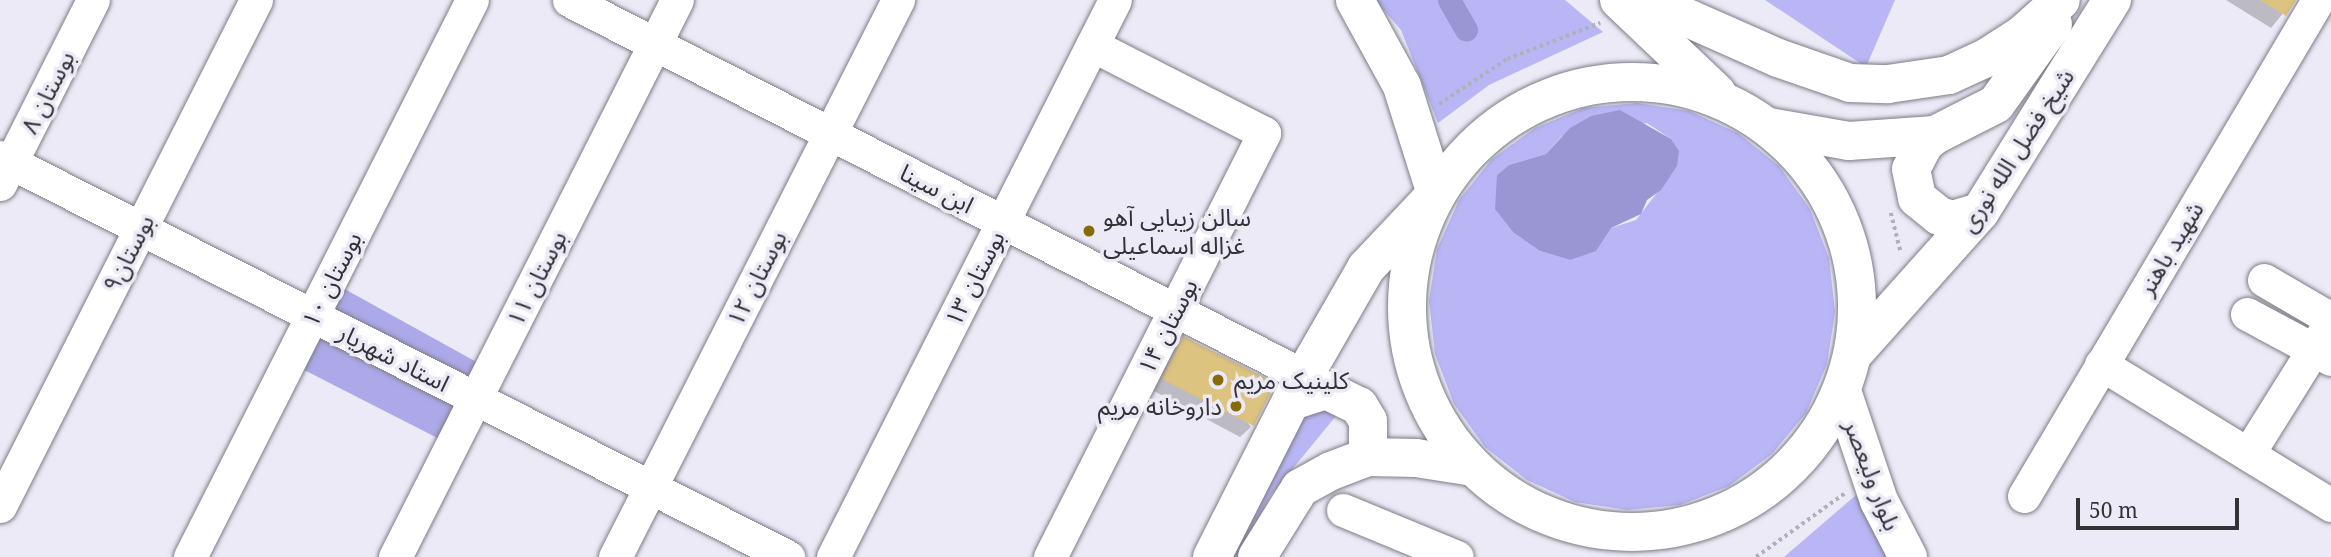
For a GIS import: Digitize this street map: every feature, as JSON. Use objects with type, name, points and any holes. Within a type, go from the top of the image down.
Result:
[{"type":"main road","points":[[1354,0],[1387,53],[1413,121],[1436,194],[1412,261],[1406,307],[1414,366],[1437,421],[1473,467],[1517,502],[1641,557]]},
{"type":"main road","points":[[1633,4],[1850,83],[1888,84],[1949,75],[1986,58],[2022,35],[2062,0]]},
{"type":"main road","name":"شیخ فضل الله نوری","points":[[1769,127],[1849,141],[1936,135],[1996,104],[2070,0]]},
{"type":"main road","name":"شیخ فضل الله نوری","points":[[1853,354],[1980,212],[2112,0]]},
{"type":"main road","points":[[1633,4],[1724,100]]},
{"type":"main road","points":[[1212,557],[1298,388],[1366,268],[1436,194],[1483,136],[1525,107],[1573,88],[1636,81],[1675,84],[1724,100],[1769,127],[1806,162],[1838,216],[1851,252],[1858,303],[1853,354],[1842,391],[1815,440],[1777,481],[1731,511],[1678,528],[1651,531],[1623,533],[1569,524]]},
{"type":"main road","points":[[1936,135],[1924,144],[1913,163],[1912,184],[1917,198],[1933,212],[1953,220],[1980,212]]},
{"type":"main road","points":[[1298,388],[1326,390],[1359,405],[1368,421],[1368,457]]},
{"type":"main road","name":"بلوار ولیعصر","points":[[1842,391],[1870,475],[1908,557]]},
{"type":"main road","points":[[1257,557],[1300,488],[1368,457],[1416,458],[1473,467]]},
{"type":"street","name":"بوستان۹","points":[[0,506],[256,0]]},
{"type":"street","name":"بوستان ۱۰","points":[[190,557],[472,0]]},
{"type":"street","name":"ابن سینا","points":[[569,0],[1175,310],[1298,388]]},
{"type":"street","name":"بوستان ۱۱","points":[[395,557],[677,0]]},
{"type":"street","name":"بوستان ۱۲","points":[[615,557],[898,0]]},
{"type":"street","name":"بوستان ۱۳","points":[[833,557],[1115,0]]},
{"type":"street","name":"شهید باهنر","points":[[2024,496],[2318,0]]},
{"type":"street","name":"بوستان ۸","points":[[4,168],[85,3]]},
{"type":"street","name":"بوستان ۱۴","points":[[1050,557],[1264,134],[1092,45]]},
{"type":"street","name":"استاد شهریار","points":[[4,168],[141,229],[788,557]]},
{"type":"street","points":[[2248,454],[2322,355],[2331,320],[2264,280]]},
{"type":"street","points":[[2247,314],[2322,355]]},
{"type":"street","points":[[2101,365],[2331,505]]},
{"type":"street","points":[[1343,510],[1457,557]]},
{"type":"path","points":[[1413,121],[1507,60],[1633,4]]},
{"type":"path","points":[[1756,557],[1870,475]]},
{"type":"shaded area","points":[[1375,0],[1565,0],[1603,32],[1489,85],[1438,123],[1401,30]]},
{"type":"shaded area","points":[[1765,0],[1895,0],[1866,67]]},
{"type":"shaded area","points":[[1637,103],[1689,111],[1738,133],[1779,166],[1810,209],[1829,258],[1835,312],[1827,364],[1806,413],[1772,454],[1729,486],[1680,505],[1627,510],[1575,502],[1527,480],[1485,447],[1454,404],[1435,354],[1429,301],[1437,249],[1459,200],[1492,159],[1535,128],[1584,108]],"holes":[[[1647,123],[1671,139],[1673,172],[1636,220],[1611,228],[1570,260],[1540,251],[1514,233],[1497,175],[1509,165],[1546,154],[1562,136]]]},
{"type":"shaded area","points":[[1620,110],[1671,139],[1679,151],[1677,166],[1661,190],[1647,200],[1641,214],[1611,228],[1596,251],[1570,260],[1540,251],[1514,233],[1495,209],[1497,175],[1509,165],[1546,154],[1570,128],[1591,116]]},
{"type":"shaded area","points":[[341,287],[479,364],[463,392],[325,316]]},
{"type":"shaded area","points":[[319,335],[462,408],[444,441],[302,369]]},
{"type":"shaded area","points":[[1329,409],[1336,416],[1271,495],[1239,557],[1232,557],[1305,415]]},
{"type":"shaded area","points":[[1856,495],[1888,557],[1784,557]]},
{"type":"building","points":[[2260,0],[2296,0],[2286,16]]},
{"type":"building","name":"کلینیک مریم","points":[[1183,336],[1276,383],[1254,426],[1161,379]]},
{"type":"waterway","points":[[1449,0],[1466,30]]},
{"type":"place","name":"سالن زیبایی آهو غزاله اسماعیلی","points":[[1089,231]]},
{"type":"place","name":"کلینیک مریم","points":[[1218,380]]},
{"type":"place","name":"داروخانه مریم","points":[[1236,406]]}]
